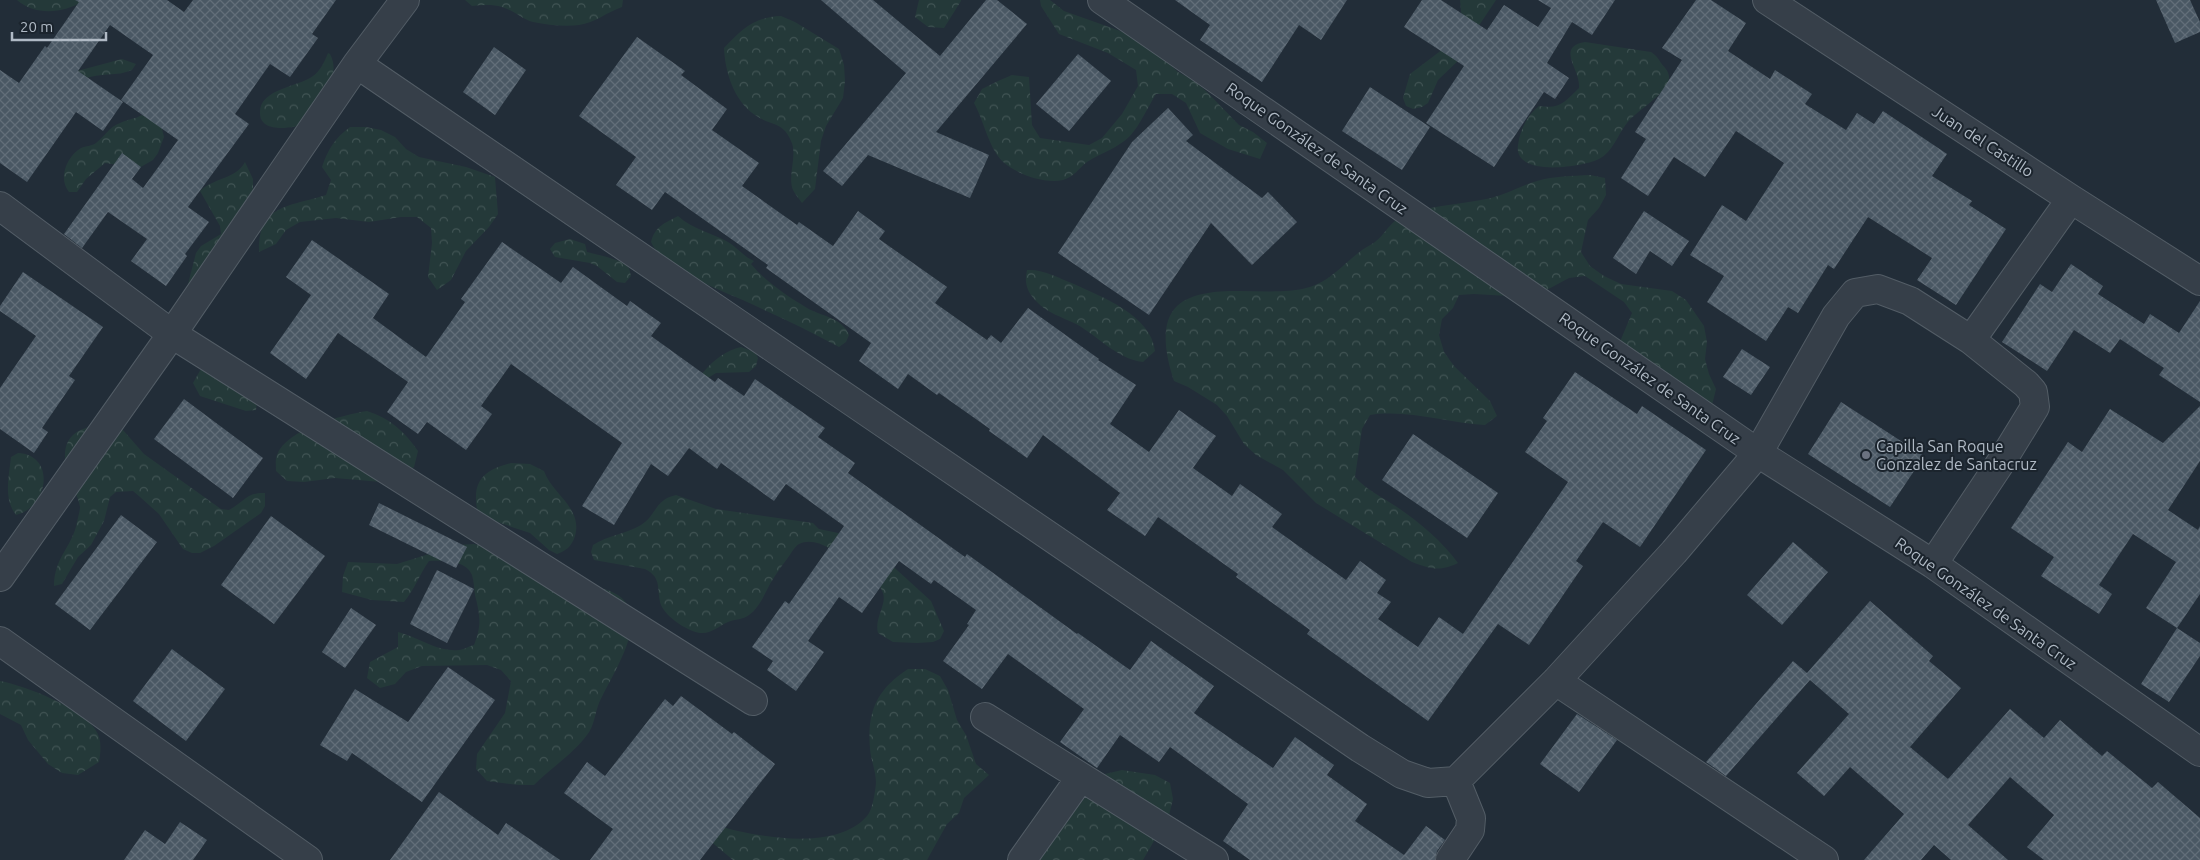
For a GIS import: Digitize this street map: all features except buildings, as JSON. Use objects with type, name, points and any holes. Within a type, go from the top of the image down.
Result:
[{"type":"street","points":[[0,577],[172,334],[357,64],[405,0]]},
{"type":"street","name":"Roque González de Santa Cruz","points":[[1102,0],[1758,453],[1933,564],[2196,741]]},
{"type":"street","name":"Juan del Castillo","points":[[1767,0],[2200,281]]},
{"type":"street","points":[[357,64],[1360,748],[1402,774],[1428,783],[1456,782],[1556,681],[1674,552],[1758,453],[1836,316],[1855,292],[1878,289],[1910,301],[1971,340],[2026,384],[2033,392],[2035,407],[2006,456],[1933,564]]},
{"type":"street","points":[[1971,340],[2071,199]]},
{"type":"street","points":[[0,206],[172,334],[753,701]]},
{"type":"street","points":[[0,641],[308,860]]},
{"type":"street","points":[[1556,681],[1824,860]]},
{"type":"street","points":[[985,717],[1214,860]]},
{"type":"street","points":[[1022,860],[1081,776]]},
{"type":"street","points":[[1450,860],[1470,830],[1471,818],[1456,782]]},
{"type":"green space","points":[[17,0],[82,0],[82,2],[66,9],[40,11],[32,9]]},
{"type":"green space","points":[[465,0],[623,0],[622,7],[596,20],[585,24],[568,26],[533,22],[502,7],[491,5],[472,6]]},
{"type":"green space","points":[[919,0],[961,1],[944,28],[928,27],[915,17]]},
{"type":"green space","points":[[1040,0],[1050,0],[1064,11],[1126,33],[1166,61],[1178,72],[1193,80],[1239,125],[1253,132],[1267,143],[1260,159],[1228,149],[1200,133],[1186,103],[1172,94],[1156,94],[1130,136],[1115,147],[1087,162],[1067,179],[1047,181],[1022,174],[1008,166],[993,148],[974,103],[982,89],[1012,75],[1029,77],[1032,125],[1040,138],[1089,145],[1102,138],[1122,114],[1138,86],[1136,70],[1108,53],[1059,34],[1041,6]]},
{"type":"green space","points":[[1460,0],[1496,0],[1476,30],[1461,58],[1438,80],[1428,103],[1413,109],[1406,106],[1403,98],[1410,74],[1443,49],[1462,22]]},
{"type":"green space","points":[[781,16],[795,22],[839,49],[844,65],[843,98],[826,126],[821,141],[815,189],[802,203],[791,184],[793,147],[788,135],[780,127],[755,115],[741,102],[732,85],[726,67],[724,48],[737,35],[749,25],[763,19]]},
{"type":"green space","points":[[1585,42],[1651,52],[1667,70],[1668,82],[1659,95],[1631,118],[1612,147],[1599,159],[1565,167],[1537,166],[1526,162],[1519,155],[1518,145],[1525,123],[1539,106],[1557,106],[1579,88],[1579,81],[1570,54],[1576,45]]},
{"type":"green space","points":[[328,53],[333,63],[331,82],[322,100],[305,124],[278,128],[265,124],[261,120],[260,113],[261,105],[266,99],[280,90],[313,76],[322,66]]},
{"type":"green space","points":[[122,59],[136,64],[132,70],[84,79],[77,71]]},
{"type":"green space","points":[[142,115],[160,121],[164,137],[153,160],[139,168],[105,163],[86,179],[77,192],[69,192],[64,181],[64,175],[65,168],[71,157],[81,148],[96,143],[116,125]]},
{"type":"green space","points":[[350,127],[366,127],[381,130],[395,137],[406,149],[419,157],[466,167],[495,177],[498,214],[489,227],[466,251],[451,280],[437,290],[428,277],[432,243],[431,228],[417,217],[401,217],[369,222],[336,218],[300,222],[286,230],[276,244],[259,252],[260,236],[270,216],[288,206],[326,195],[331,180],[322,167],[333,144]]},
{"type":"green space","points":[[245,162],[253,179],[253,195],[197,284],[188,284],[196,253],[201,246],[221,234],[220,226],[200,191],[211,183],[236,172]]},
{"type":"green space","points":[[1590,175],[1605,178],[1606,195],[1599,208],[1588,220],[1581,252],[1590,266],[1604,276],[1621,284],[1672,291],[1686,300],[1704,326],[1707,342],[1705,359],[1716,389],[1712,405],[1619,344],[1632,313],[1624,302],[1585,276],[1569,278],[1541,293],[1525,297],[1459,295],[1453,308],[1442,319],[1439,335],[1444,352],[1454,366],[1490,401],[1497,416],[1485,425],[1413,415],[1370,415],[1362,429],[1355,477],[1370,490],[1422,526],[1445,547],[1458,563],[1445,568],[1435,568],[1412,562],[1316,503],[1283,470],[1256,455],[1244,444],[1227,416],[1217,405],[1188,387],[1174,381],[1167,353],[1166,332],[1171,314],[1177,306],[1189,298],[1221,292],[1291,291],[1306,288],[1329,277],[1381,237],[1393,222],[1405,215],[1428,208],[1491,198],[1543,179]]},
{"type":"green space","points":[[678,216],[696,228],[735,247],[754,261],[751,264],[763,277],[792,299],[837,321],[846,329],[849,335],[846,342],[839,347],[780,317],[700,281],[670,263],[651,242],[658,229]]},
{"type":"green space","points":[[570,239],[585,244],[587,252],[622,262],[629,268],[631,276],[625,283],[617,282],[597,266],[590,263],[555,257],[550,249],[555,243]]},
{"type":"green space","points":[[1027,270],[1045,272],[1111,301],[1124,309],[1145,327],[1152,338],[1155,351],[1143,362],[1134,360],[1116,352],[1076,324],[1045,309],[1028,291],[1026,283]]},
{"type":"green space","points":[[741,347],[755,352],[758,358],[756,366],[749,372],[716,373],[703,381],[680,405],[698,378],[713,362],[730,351]]},
{"type":"green space","points":[[233,356],[248,366],[256,378],[258,392],[256,410],[246,411],[200,396],[193,383],[202,367]]},
{"type":"green space","points":[[367,411],[390,421],[407,437],[418,451],[414,467],[404,478],[381,482],[335,478],[304,482],[287,481],[276,471],[277,455],[282,446],[291,438],[330,420]]},
{"type":"green space","points":[[105,425],[123,430],[144,454],[221,509],[229,510],[250,496],[259,493],[265,493],[265,506],[261,513],[214,546],[200,553],[192,553],[183,549],[159,514],[133,491],[116,492],[110,497],[104,521],[91,545],[78,557],[62,584],[54,586],[57,567],[72,538],[80,509],[65,462],[67,444],[77,432],[84,428]]},
{"type":"green space","points":[[18,453],[30,456],[38,462],[43,471],[44,482],[36,502],[27,510],[16,515],[9,502],[8,479],[11,457]]},
{"type":"green space","points":[[511,463],[530,464],[544,471],[553,487],[571,509],[575,517],[576,526],[574,540],[568,548],[557,554],[549,550],[530,533],[482,517],[479,513],[476,504],[478,484],[491,470]]},
{"type":"green space","points":[[676,495],[716,509],[813,523],[819,529],[843,534],[886,560],[931,601],[944,631],[940,639],[933,642],[893,642],[878,633],[877,627],[884,598],[877,582],[831,549],[812,542],[805,542],[796,547],[774,577],[759,605],[747,617],[728,622],[704,633],[695,632],[683,626],[672,619],[664,610],[661,605],[657,580],[651,573],[645,569],[594,560],[591,552],[593,545],[641,525],[650,517],[659,504],[669,497]]},
{"type":"green space","points":[[474,544],[490,548],[616,594],[628,605],[632,619],[630,636],[624,653],[599,703],[589,732],[582,742],[534,785],[487,781],[476,769],[477,754],[505,713],[511,681],[501,670],[487,665],[422,666],[406,672],[395,684],[380,688],[367,678],[370,662],[398,647],[398,632],[443,649],[461,650],[474,645],[479,620],[473,577],[469,570],[465,566],[453,562],[429,561],[404,602],[372,600],[342,592],[343,576],[348,562],[397,564],[458,545]]},
{"type":"green space","points":[[908,669],[925,669],[940,676],[948,690],[957,720],[966,735],[976,764],[989,775],[964,798],[959,813],[947,824],[927,860],[733,860],[709,840],[718,826],[775,837],[817,838],[836,834],[853,827],[867,816],[872,805],[876,783],[869,736],[872,713],[881,694],[888,685]]},
{"type":"green space","points":[[0,681],[52,699],[65,705],[88,721],[99,737],[99,762],[78,775],[62,773],[48,764],[28,740],[21,725],[0,714]]},
{"type":"green space","points":[[1122,770],[1155,775],[1170,783],[1173,799],[1169,815],[1143,860],[1038,860],[1083,800],[1096,788],[1105,774]]},
{"type":"place","name":"Capilla San Roque Gonzalez de Santacruz","points":[[1866,455]]}]
